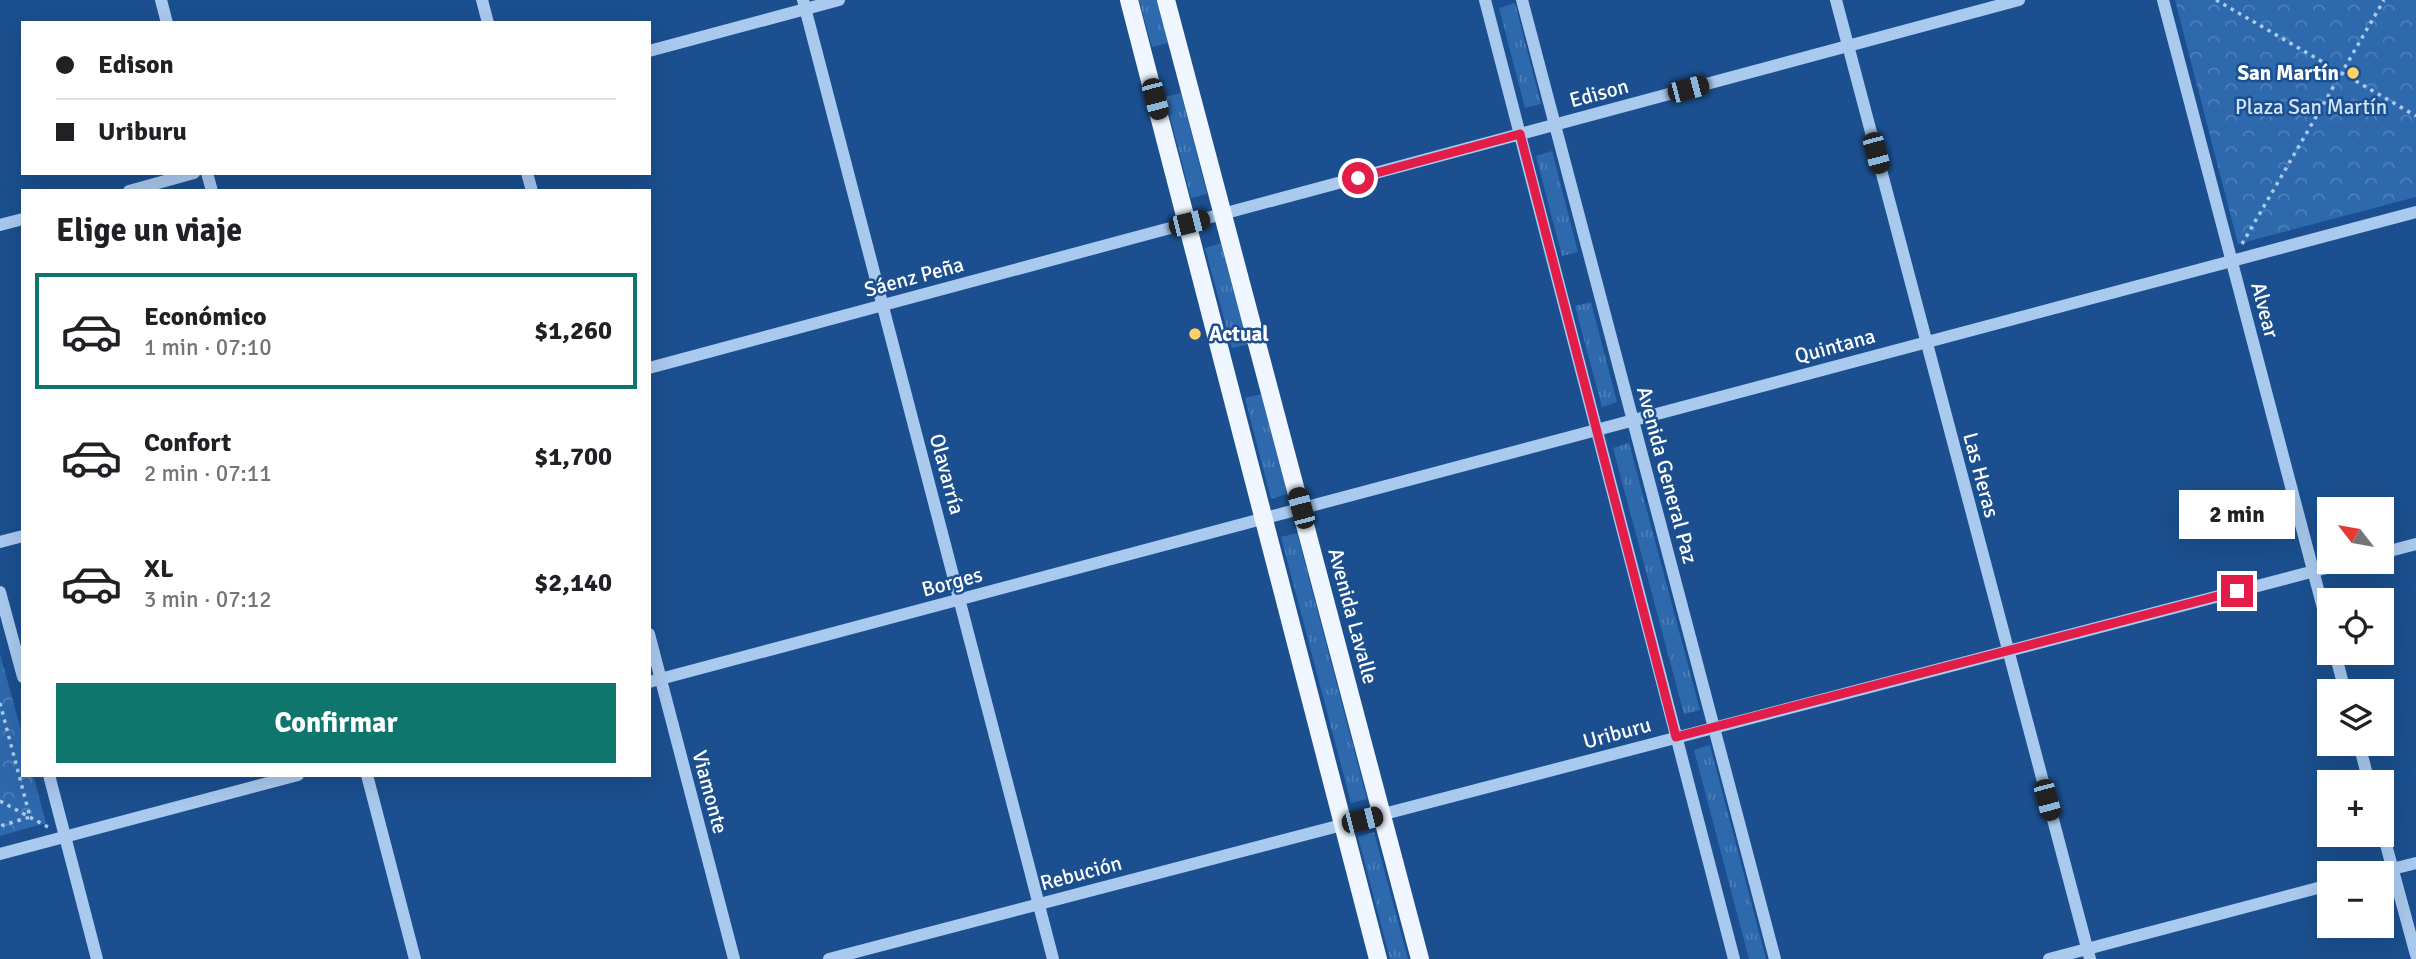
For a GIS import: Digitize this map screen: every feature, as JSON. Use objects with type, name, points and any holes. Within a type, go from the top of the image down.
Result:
[{"type":"main road","points":[[1129,0],[1378,959]]},
{"type":"main road","name":"Avenida Lavalle","points":[[1166,0],[1420,959]]},
{"type":"street","points":[[161,0],[166,21]]},
{"type":"street","points":[[482,0],[487,21]]},
{"type":"street","points":[[651,50],[804,4],[839,0]]},
{"type":"street","points":[[1485,0],[1734,959]]},
{"type":"street","name":"Avenida General Paz","points":[[1522,0],[1776,959]]},
{"type":"street","name":"Las Heras","points":[[1836,0],[2088,954]]},
{"type":"street","name":"Edison","points":[[1189,223],[2019,0]]},
{"type":"street","name":"Alvear","points":[[2163,0],[2318,588]]},
{"type":"street","name":"Olavarría","points":[[804,4],[1053,959]]},
{"type":"street","points":[[136,189],[187,175]]},
{"type":"street","name":"Quintana","points":[[1264,520],[1633,419],[2416,212]]},
{"type":"street","points":[[0,226],[21,220]]},
{"type":"street","name":"Sáenz Peña","points":[[651,367],[1189,223]]},
{"type":"street","name":"Borges","points":[[655,681],[1264,520]]},
{"type":"street","points":[[0,542],[21,537]]},
{"type":"street","points":[[2394,550],[2416,544]]},
{"type":"street","name":"Uriburu","points":[[1343,825],[2317,570]]},
{"type":"street","points":[[0,592],[21,670]]},
{"type":"street","name":"Viamonte","points":[[651,650],[655,681],[734,959]]},
{"type":"street","points":[[50,777],[97,959]]},
{"type":"street","points":[[0,854],[290,777]]},
{"type":"street","points":[[368,777],[415,959]]},
{"type":"street","name":"Rebución","points":[[830,959],[1343,825]]},
{"type":"street","points":[[2394,868],[2416,863]]},
{"type":"street","points":[[2394,876],[2416,955]]},
{"type":"street","points":[[2049,959],[2088,954],[2317,889]]},
{"type":"path","points":[[2216,0],[2416,116]]},
{"type":"path","points":[[2232,261],[2384,0]]},
{"type":"path","points":[[0,703],[30,817]]},
{"type":"path","points":[[0,801],[65,837]]},
{"type":"path","points":[[0,826],[30,817]]},
{"type":"green space","points":[[1139,0],[1157,0],[1168,43],[1152,47]]},
{"type":"green space","name":"Plaza San Martín","points":[[2175,0],[2416,0],[2416,197],[2238,244]]},
{"type":"green space","points":[[1515,3],[1541,104],[1525,108],[1499,8]]},
{"type":"green space","points":[[1181,93],[1207,194],[1191,198],[1165,97]]},
{"type":"green space","points":[[1552,151],[1578,252],[1562,256],[1536,156]]},
{"type":"green space","points":[[1221,243],[1248,344],[1232,348],[1205,248]]},
{"type":"green space","points":[[1591,302],[1617,402],[1602,407],[1575,306]]},
{"type":"green space","points":[[1261,394],[1287,494],[1271,499],[1245,398]]},
{"type":"green space","points":[[1629,443],[1700,710],[1684,714],[1613,448]]},
{"type":"green space","points":[[1297,533],[1367,799],[1351,803],[1281,537]]},
{"type":"green space","points":[[0,654],[21,730],[21,777],[34,777],[46,823],[0,836]]},
{"type":"green space","points":[[1710,745],[1766,959],[1749,959],[1694,750]]},
{"type":"green space","points":[[1374,832],[1408,959],[1390,959],[1358,837]]},
{"type":"place","name":"San Martín","points":[[2353,73]]},
{"type":"place","name":"Actual","points":[[1195,334]]},
{"type":"route","points":[[1358,178],[1520,134],[1676,737],[2237,591]]}]
